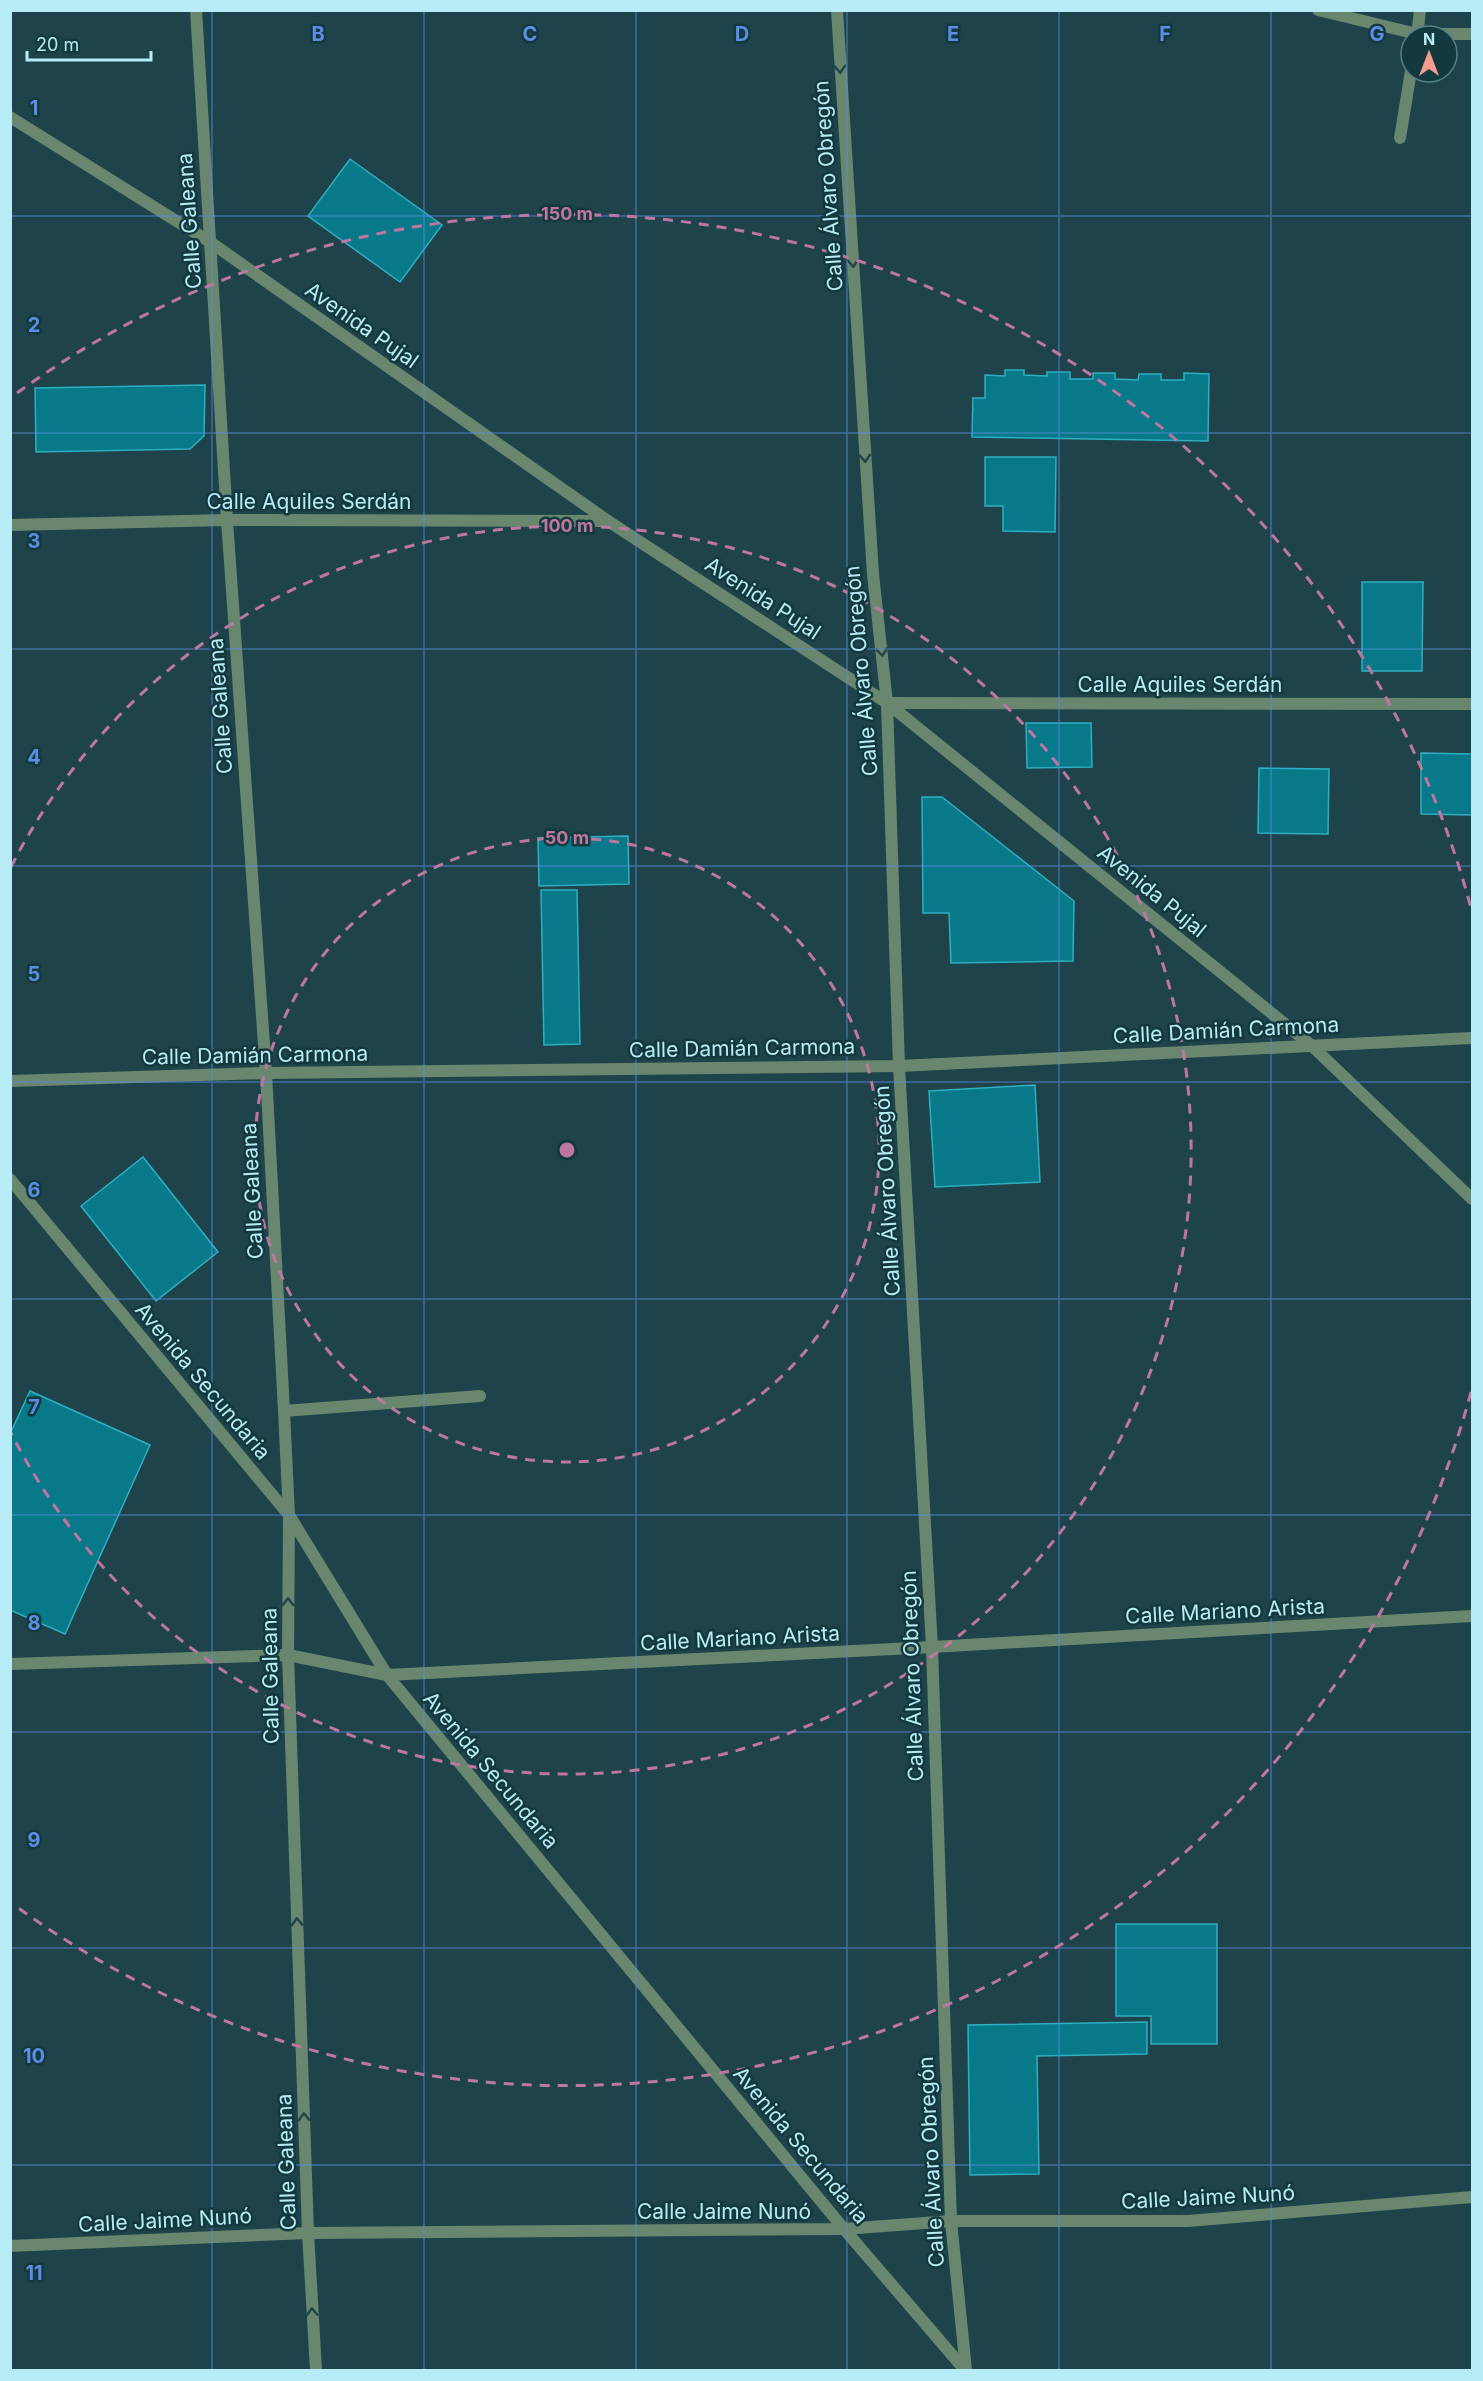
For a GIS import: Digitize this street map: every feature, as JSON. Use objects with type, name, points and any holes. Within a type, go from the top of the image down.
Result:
[{"type":"street","name":"Calle Galeana","points":[[196,10],[227,520],[266,1073],[284,1411],[289,1515],[288,1655],[308,2233],[315,2370]]},
{"type":"street","name":"Calle Álvaro Obregón","points":[[837,10],[873,574],[887,702],[899,1066],[932,1647],[951,2221],[965,2370]]},
{"type":"street","points":[[1318,10],[1399,30]]},
{"type":"street","points":[[1400,138],[1409,84]]},
{"type":"street","name":"Avenida Pujal","points":[[10,117],[210,242],[608,521],[887,702],[1311,1045],[1473,1199]]},
{"type":"street","name":"Calle Aquiles Serdán","points":[[10,525],[227,520],[608,521]]},
{"type":"street","name":"Calle Aquiles Serdán","points":[[887,702],[1473,704]]},
{"type":"street","name":"Calle Damián Carmona","points":[[10,1081],[266,1073],[899,1066],[1473,1038]]},
{"type":"street","name":"Avenida Secundaria","points":[[10,1179],[289,1515],[387,1675],[844,2229],[965,2370]]},
{"type":"street","points":[[284,1411],[480,1396]]},
{"type":"street","name":"Calle Mariano Arista","points":[[10,1664],[288,1655],[387,1675],[1473,1616]]},
{"type":"street","name":"Calle Jaime Nunó","points":[[10,2246],[308,2233],[844,2229],[951,2221],[1188,2222],[1473,2197]]},
{"type":"building","points":[[350,159],[442,225],[400,282],[308,216]]},
{"type":"building","points":[[1005,370],[1024,370],[1024,375],[1047,376],[1047,372],[1070,372],[1070,379],[1093,379],[1093,373],[1115,373],[1115,379],[1138,380],[1139,374],[1161,374],[1161,380],[1184,380],[1184,373],[1209,374],[1208,441],[972,437],[973,398],[985,398],[985,375],[1005,376]]},
{"type":"building","points":[[205,385],[204,436],[190,449],[36,452],[35,388]]},
{"type":"building","points":[[985,457],[1056,457],[1055,532],[1003,531],[1003,506],[985,506]]},
{"type":"building","points":[[1362,582],[1423,582],[1422,671],[1362,671]]},
{"type":"building","points":[[1026,723],[1091,723],[1092,767],[1027,768]]},
{"type":"building","points":[[1421,753],[1472,754],[1472,815],[1421,814]]},
{"type":"building","points":[[1259,768],[1329,769],[1328,834],[1258,833]]},
{"type":"building","points":[[922,797],[942,797],[1074,901],[1073,961],[951,963],[949,913],[923,913]]},
{"type":"building","points":[[628,836],[629,884],[539,886],[538,838]]},
{"type":"building","points":[[541,890],[577,890],[580,1044],[544,1045]]},
{"type":"building","points":[[1035,1085],[1040,1182],[935,1187],[929,1091]]},
{"type":"building","points":[[143,1157],[218,1252],[156,1301],[81,1206]]},
{"type":"building","points":[[30,1391],[150,1445],[65,1634],[10,1610],[10,1434]]},
{"type":"building","points":[[1116,1924],[1217,1924],[1217,2044],[1151,2044],[1151,2016],[1116,2016]]},
{"type":"building","points":[[1147,2022],[1147,2054],[1037,2056],[1039,2174],[970,2175],[968,2025]]}]
